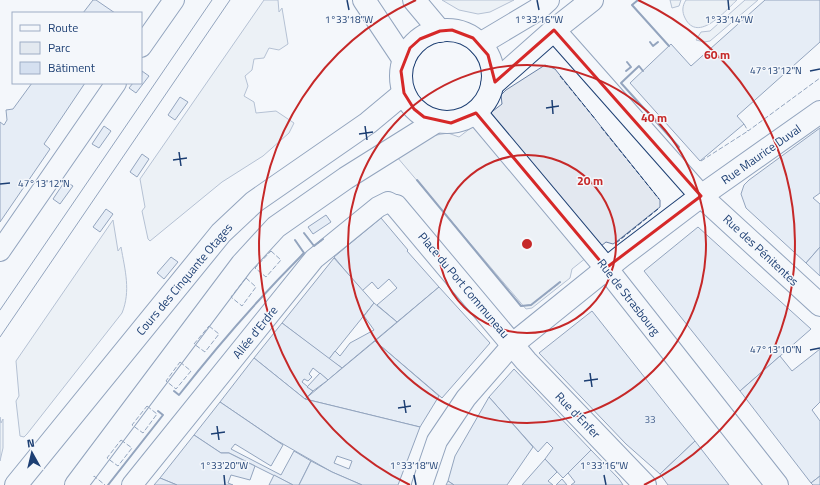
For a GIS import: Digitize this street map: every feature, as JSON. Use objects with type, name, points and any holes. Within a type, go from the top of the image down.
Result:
[{"type":"street","points":[[142,46],[174,0]]},
{"type":"street","points":[[364,0],[404,60]]},
{"type":"street","points":[[414,0],[440,31]]},
{"type":"street","points":[[480,44],[537,10],[548,0]]},
{"type":"street","points":[[492,85],[554,30],[592,0]]},
{"type":"street","points":[[452,30],[464,34],[480,44],[490,60],[493,72],[492,85],[486,100],[476,112],[464,119],[450,123],[437,122],[424,117],[414,109],[404,93],[401,71],[404,60],[410,48],[420,39],[440,31],[452,30]]},
{"type":"street","points":[[554,30],[701,196]]},
{"type":"street","points":[[0,251],[115,84]]},
{"type":"street","name":"Cours des Cinquante Otages","points":[[16,485],[221,233],[259,198],[368,123],[404,93]]},
{"type":"street","name":"Rue de Strasbourg","points":[[476,112],[606,268],[777,485]]},
{"type":"street","name":"Rue Maurice Duval","points":[[701,196],[820,112]]},
{"type":"street","points":[[76,485],[242,264],[276,227],[359,169],[437,122]]},
{"type":"street","name":"Place du Port Communeau","points":[[396,206],[513,344],[606,268],[701,196]]},
{"type":"street","name":"Rue des Pénitentes","points":[[701,196],[820,305]]},
{"type":"street","name":"Allée d'Erdre","points":[[132,485],[314,259],[378,207],[388,202],[396,206]]},
{"type":"street","points":[[422,485],[438,441],[462,404],[513,344]]},
{"type":"street","name":"Rue d'Enfer","points":[[513,344],[526,361],[646,485]]},
{"type":"highlighted area","points":[[452,30],[473,38],[488,55],[495,82],[554,30],[701,196],[606,268],[476,113],[451,123],[424,117],[414,109],[404,93],[401,71],[410,48],[420,39],[440,31]]},
{"type":"green space","points":[[264,0],[278,0],[279,12],[282,8],[288,44],[279,50],[269,48],[264,58],[254,59],[252,70],[245,76],[248,86],[244,96],[254,102],[256,113],[276,111],[294,123],[289,133],[263,156],[222,182],[150,241],[148,239],[142,211],[145,207],[140,179]]},
{"type":"green space","points":[[670,0],[681,0],[679,6],[672,8]]},
{"type":"green space","points":[[686,0],[737,0],[712,22],[697,28],[691,25],[684,16],[683,7]]},
{"type":"green space","points":[[745,0],[758,0],[710,41],[704,42],[696,40],[701,32],[710,31]]},
{"type":"green space","points":[[113,220],[118,251],[121,247],[127,289],[125,305],[122,313],[27,434],[24,437],[20,436],[16,401],[19,396],[16,361]]},
{"type":"green space","points":[[0,417],[1,423],[3,419],[3,448],[0,461]]},
{"type":"shaded area","points":[[442,0],[514,0],[490,12],[478,14],[459,10]]},
{"type":"shaded area","points":[[545,65],[555,69],[660,200],[660,207],[613,244],[606,242],[572,269],[570,278],[532,308],[526,309],[397,157],[431,136],[448,133],[459,137],[502,104],[501,95],[506,90]]},
{"type":"building","points":[[93,0],[96,0],[114,12],[84,12]]},
{"type":"building","points":[[765,0],[820,0],[820,42],[737,116],[744,124],[700,161],[630,83],[671,44],[691,66]]},
{"type":"building","points":[[142,71],[149,76],[136,93],[129,88],[132,84],[142,84]]},
{"type":"building","points":[[31,84],[84,84],[44,144],[50,149],[0,222],[0,122],[4,125],[7,120],[6,110],[13,109]]},
{"type":"building","points":[[180,97],[188,102],[175,120],[168,115]]},
{"type":"building","points":[[104,126],[111,131],[99,148],[92,144]]},
{"type":"building","points":[[820,128],[820,193],[813,198],[820,204],[820,247],[806,263],[746,208],[741,194],[744,185],[749,180]]},
{"type":"building","points":[[142,154],[149,159],[137,177],[130,172]]},
{"type":"building","points":[[65,181],[73,186],[60,204],[53,199]]},
{"type":"building","points":[[106,209],[113,214],[100,232],[93,227]]},
{"type":"building","points":[[326,215],[331,222],[313,234],[308,227]]},
{"type":"building","points":[[381,218],[408,250],[407,251],[439,287],[397,322],[377,305],[397,288],[389,279],[378,289],[372,282],[362,291],[334,257]]},
{"type":"building","points":[[698,227],[811,329],[740,391],[644,271]]},
{"type":"building","points":[[820,247],[820,276],[806,263]]},
{"type":"building","points":[[171,257],[178,262],[164,279],[157,273]]},
{"type":"building","points":[[334,258],[374,303],[329,359],[282,323]]},
{"type":"building","points":[[439,287],[490,343],[442,398],[375,341]]},
{"type":"building","points":[[374,303],[397,322],[342,368],[329,359],[335,351],[340,356],[350,343],[374,330],[364,316]]},
{"type":"building","points":[[592,311],[695,441],[660,474],[626,444],[539,353]]},
{"type":"building","points":[[282,323],[342,368],[328,380],[313,368],[309,374],[312,377],[308,381],[304,379],[302,382],[313,391],[305,399],[254,358]]},
{"type":"building","points":[[375,341],[439,396],[420,427],[305,399]]},
{"type":"building","points":[[820,349],[820,402],[812,410],[820,421],[820,476],[811,483],[740,391],[780,356],[792,371]]},
{"type":"building","points":[[254,358],[305,399],[420,427],[398,485],[362,485],[332,472],[276,440],[220,402]],"holes":[[[337,456],[352,461],[349,469],[334,463]]]},
{"type":"building","points":[[514,369],[591,450],[563,478],[545,459],[553,448],[547,442],[538,452],[489,397]]},
{"type":"building","points":[[320,373],[328,380],[313,391],[307,387]]},
{"type":"building","points":[[489,397],[533,447],[507,485],[454,485],[448,481],[455,456]]},
{"type":"building","points":[[220,402],[283,445],[271,466],[235,444],[231,449],[281,475],[294,451],[311,461],[299,485],[293,485],[229,453],[221,453],[194,435]]},
{"type":"building","points":[[194,435],[221,453],[229,453],[255,466],[250,480],[231,475],[228,483],[233,485],[177,485],[160,478]]},
{"type":"building","points":[[695,441],[729,485],[668,485],[660,474]]},
{"type":"building","points":[[591,450],[623,485],[571,485],[575,482],[568,473]]},
{"type":"building","points":[[545,459],[557,472],[548,481],[553,485],[522,485]]},
{"type":"building","points":[[311,461],[332,472],[362,485],[299,485]]},
{"type":"building","points":[[274,475],[293,485],[269,485]]},
{"type":"building","points":[[820,476],[820,485],[813,485],[811,483]]},
{"type":"building","points":[[160,478],[177,485],[154,485]]},
{"type":"building","points":[[562,479],[567,485],[556,485]]},
{"type":"building","points":[[448,481],[454,485],[446,485]]},
{"type":"tram line","points":[[0,310],[212,0]]},
{"type":"tram line","points":[[0,337],[230,0]]},
{"type":"fence","points":[[560,76],[596,120]]},
{"type":"fence","points":[[744,124],[748,131],[820,78]]},
{"type":"fence","points":[[601,127],[659,199]]},
{"type":"fence","points":[[701,161],[748,131]]},
{"type":"fence","points":[[417,180],[521,306],[531,305],[561,282]]},
{"type":"fence","points":[[616,243],[658,209]]},
{"type":"fence","points":[[304,233],[314,246],[324,239]]},
{"type":"fence","points":[[278,279],[304,253],[295,240]]},
{"type":"fence","points":[[271,251],[281,260],[266,277],[255,268],[271,251]]},
{"type":"fence","points":[[246,278],[256,287],[242,306],[231,297],[246,278]]},
{"type":"fence","points":[[209,326],[219,334],[205,352],[194,344],[209,326]]},
{"type":"fence","points":[[180,362],[191,371],[176,389],[166,381],[180,362]]},
{"type":"fence","points":[[147,406],[157,414],[143,433],[132,425],[147,406]]},
{"type":"fence","points":[[121,440],[132,448],[118,466],[107,458],[121,440]]},
{"type":"fence","points":[[94,477],[105,485]]},
{"type":"wall","points":[[638,0],[632,5],[669,46]]},
{"type":"wall","points":[[650,42],[653,46],[658,42]]},
{"type":"wall","points":[[626,71],[631,67],[627,62]]},
{"type":"wall","points":[[643,71],[639,66],[621,83],[679,147]]},
{"type":"wall","points":[[417,180],[521,306],[531,305],[560,282]]},
{"type":"wall","points":[[304,233],[314,246],[323,239]]},
{"type":"wall","points":[[174,391],[179,395],[239,322],[304,253],[295,240]]},
{"type":"wall","points":[[108,485],[163,415],[158,411]]}]
